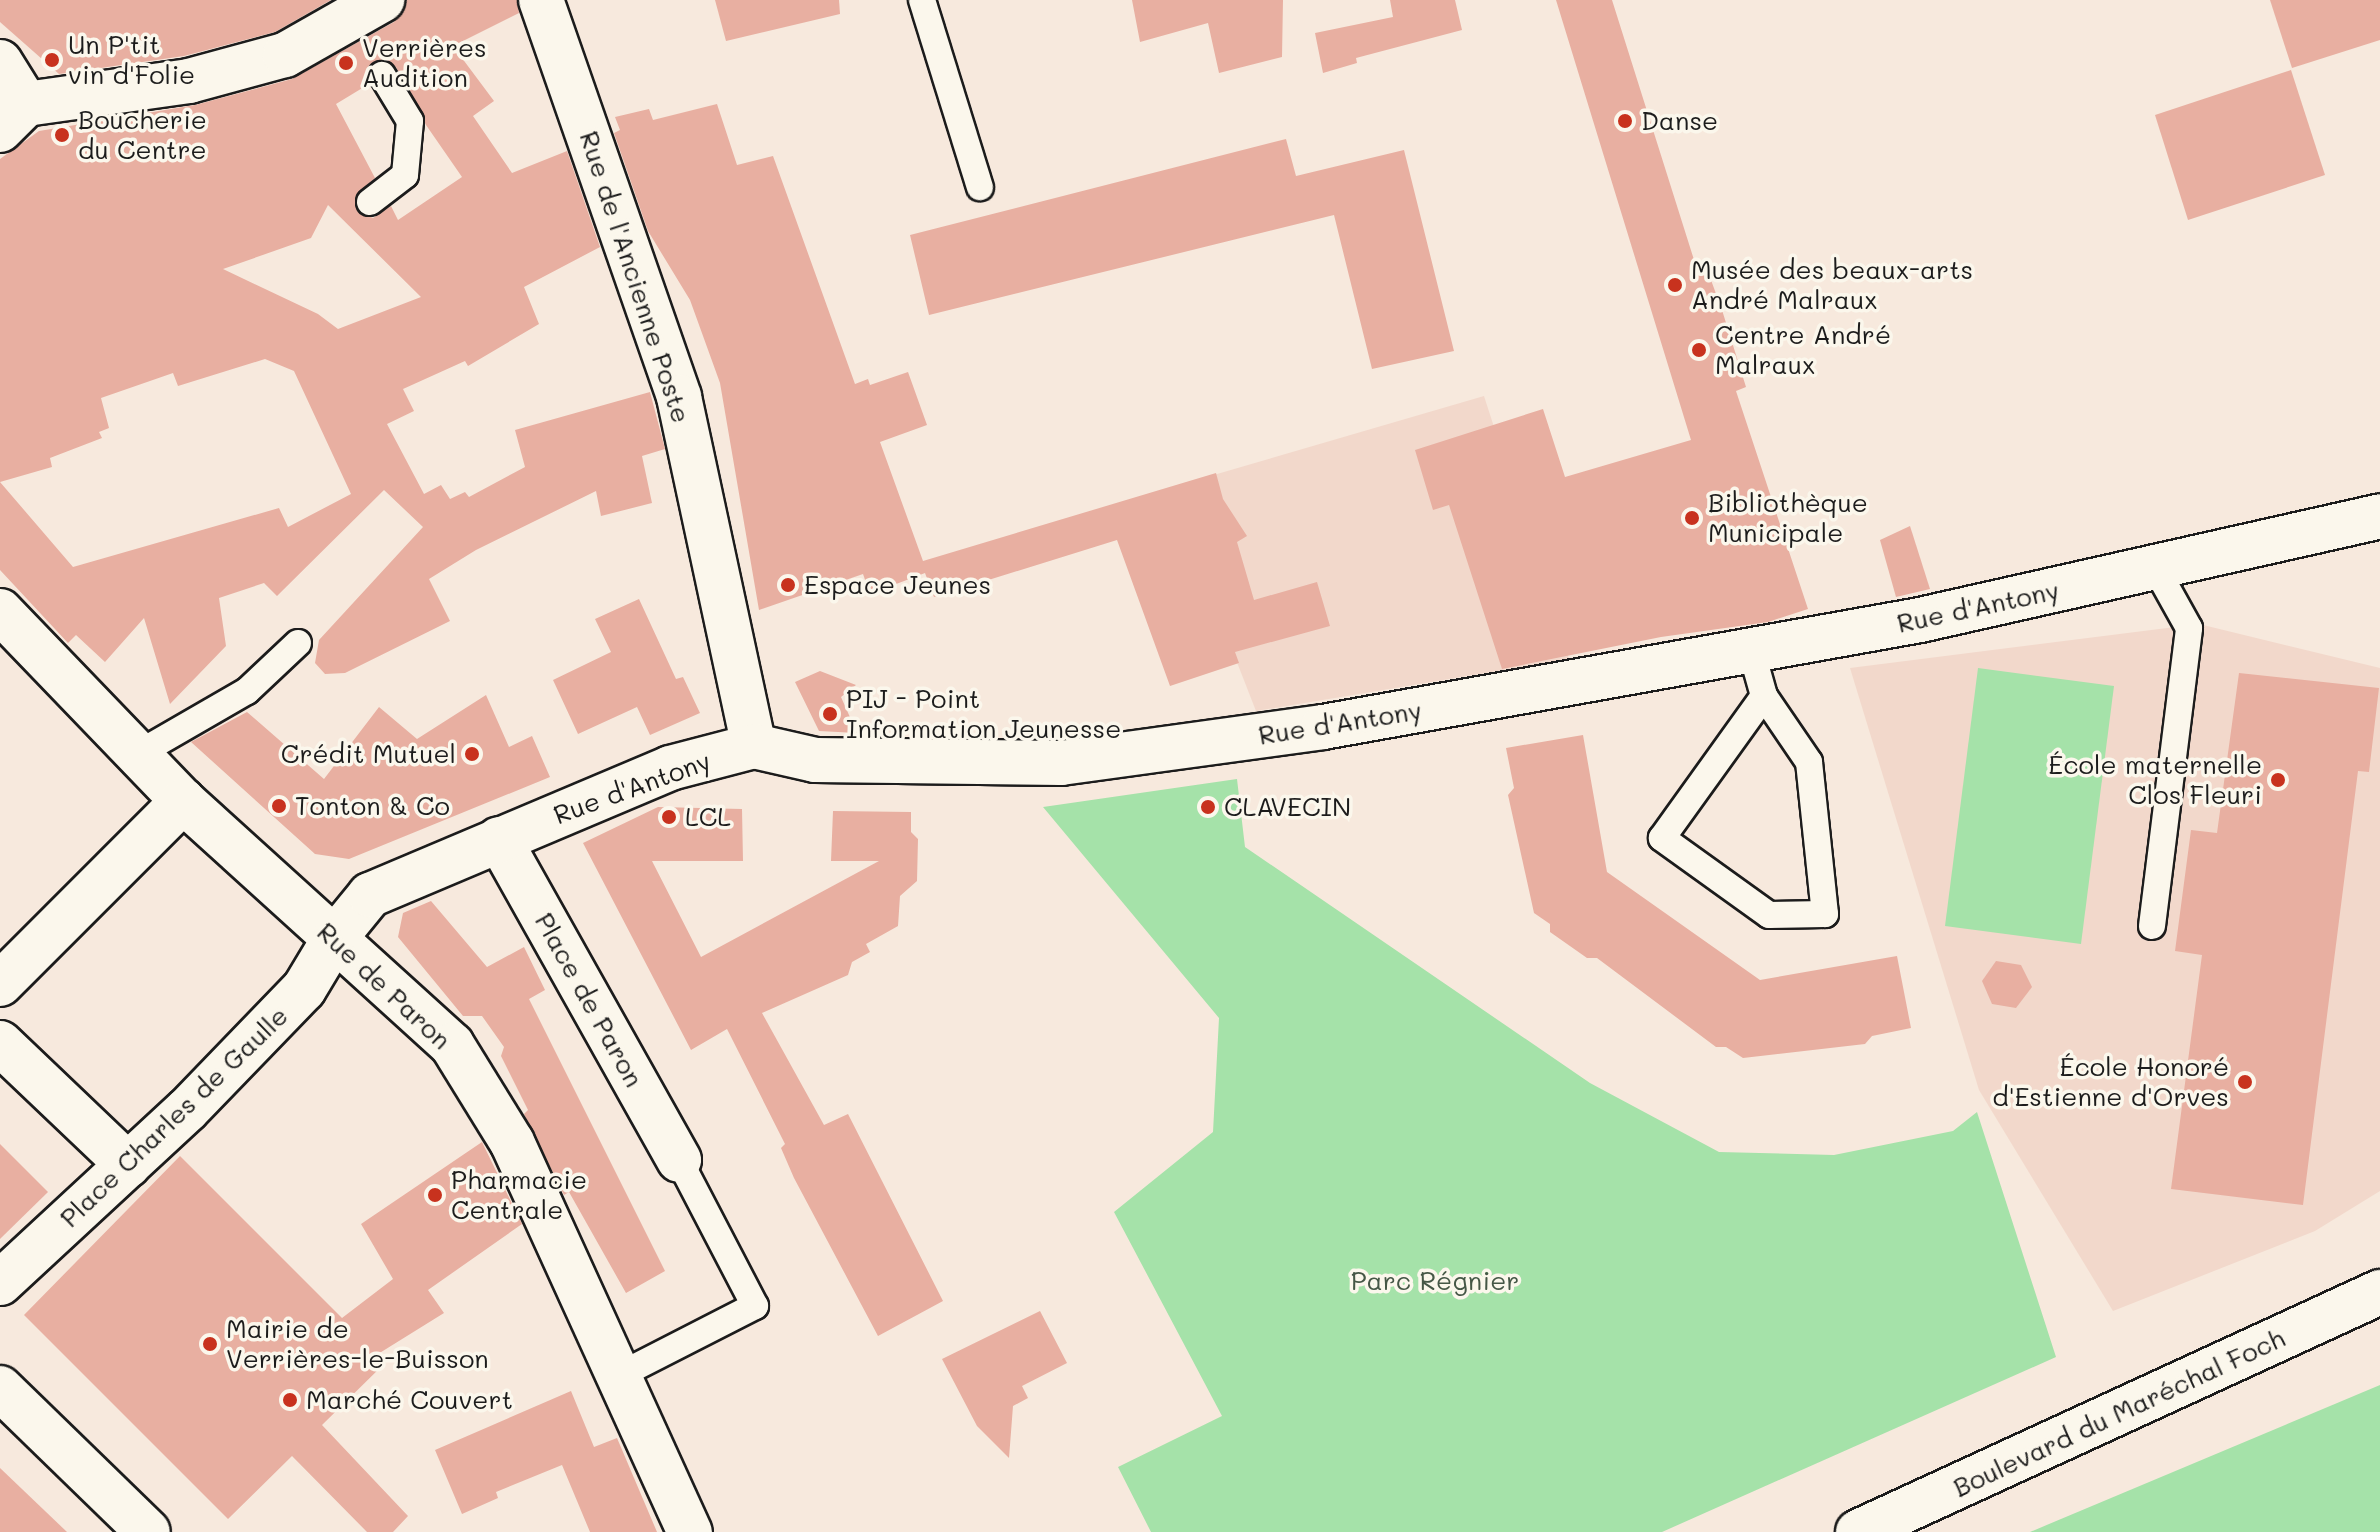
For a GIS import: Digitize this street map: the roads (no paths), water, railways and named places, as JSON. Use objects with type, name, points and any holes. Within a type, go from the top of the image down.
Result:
[{"type":"street","name":"Rue de l'Ancienne Poste","points":[[541,0],[679,397],[754,746]]},
{"type":"street","points":[[0,62],[13,117],[257,64],[362,20]]},
{"type":"street","name":"Rue d'Antony","points":[[334,939],[370,895],[670,768],[754,746],[815,760],[1061,763],[1323,727],[1752,653],[1920,620],[2380,516]]},
{"type":"street","name":"Rue de Paron","points":[[0,611],[183,801],[452,1045],[512,1142],[690,1532]]},
{"type":"street","points":[[0,984],[183,801]]},
{"type":"street","name":"Place de Paron","points":[[499,839],[679,1160]]},
{"type":"street","name":"Place Charles de Gaulle","points":[[0,1283],[128,1165],[304,989],[334,939]]},
{"type":"street","points":[[0,1043],[128,1165]]},
{"type":"street","name":"Boulevard du Maréchal Foch","points":[[1858,1532],[2380,1292]]},
{"type":"street","points":[[0,1388],[148,1532]]},
{"type":"lane","points":[[922,0],[980,187]]},
{"type":"lane","points":[[370,202],[405,175],[410,121],[382,75]]},
{"type":"lane","points":[[2152,926],[2189,628],[2155,567]]},
{"type":"lane","points":[[136,755],[247,691],[298,643]]},
{"type":"lane","points":[[1752,653],[1764,696],[1809,762],[1825,914],[1769,915],[1662,838],[1764,696]]},
{"type":"lane","points":[[618,1376],[755,1306],[679,1160]]},
{"type":"place","name":"Un P'tit vin d'Folie","points":[[52,60]]},
{"type":"place","name":"Verrières Audition","points":[[346,63]]},
{"type":"place","name":"Danse","points":[[1625,121]]},
{"type":"place","name":"Boucherie du Centre","points":[[62,135]]},
{"type":"place","name":"Musée des beaux-arts André Malraux","points":[[1675,285]]},
{"type":"place","name":"Centre André Malraux","points":[[1699,350]]},
{"type":"place","name":"Bibliothèque Municipale","points":[[1692,518]]},
{"type":"place","name":"Espace Jeunes","points":[[788,585]]},
{"type":"place","name":"PIJ - Point Information Jeunesse","points":[[830,714]]},
{"type":"place","name":"Crédit Mutuel","points":[[472,754]]},
{"type":"place","name":"École maternelle Clos Fleuri","points":[[2278,780]]},
{"type":"place","name":"Tonton & Co","points":[[279,806]]},
{"type":"place","name":"CLAVECIN","points":[[1208,807]]},
{"type":"place","name":"LCL","points":[[669,817]]},
{"type":"place","name":"École Honoré d'Estienne d'Orves","points":[[2245,1082]]},
{"type":"place","name":"Pharmacie Centrale","points":[[435,1195]]},
{"type":"place","name":"Mairie de Verrières-le-Buisson","points":[[210,1344]]},
{"type":"place","name":"Marché Couvert","points":[[290,1400]]},
{"type":"park label","name":"Parc Régnier","points":[[1435,1281]]}]
